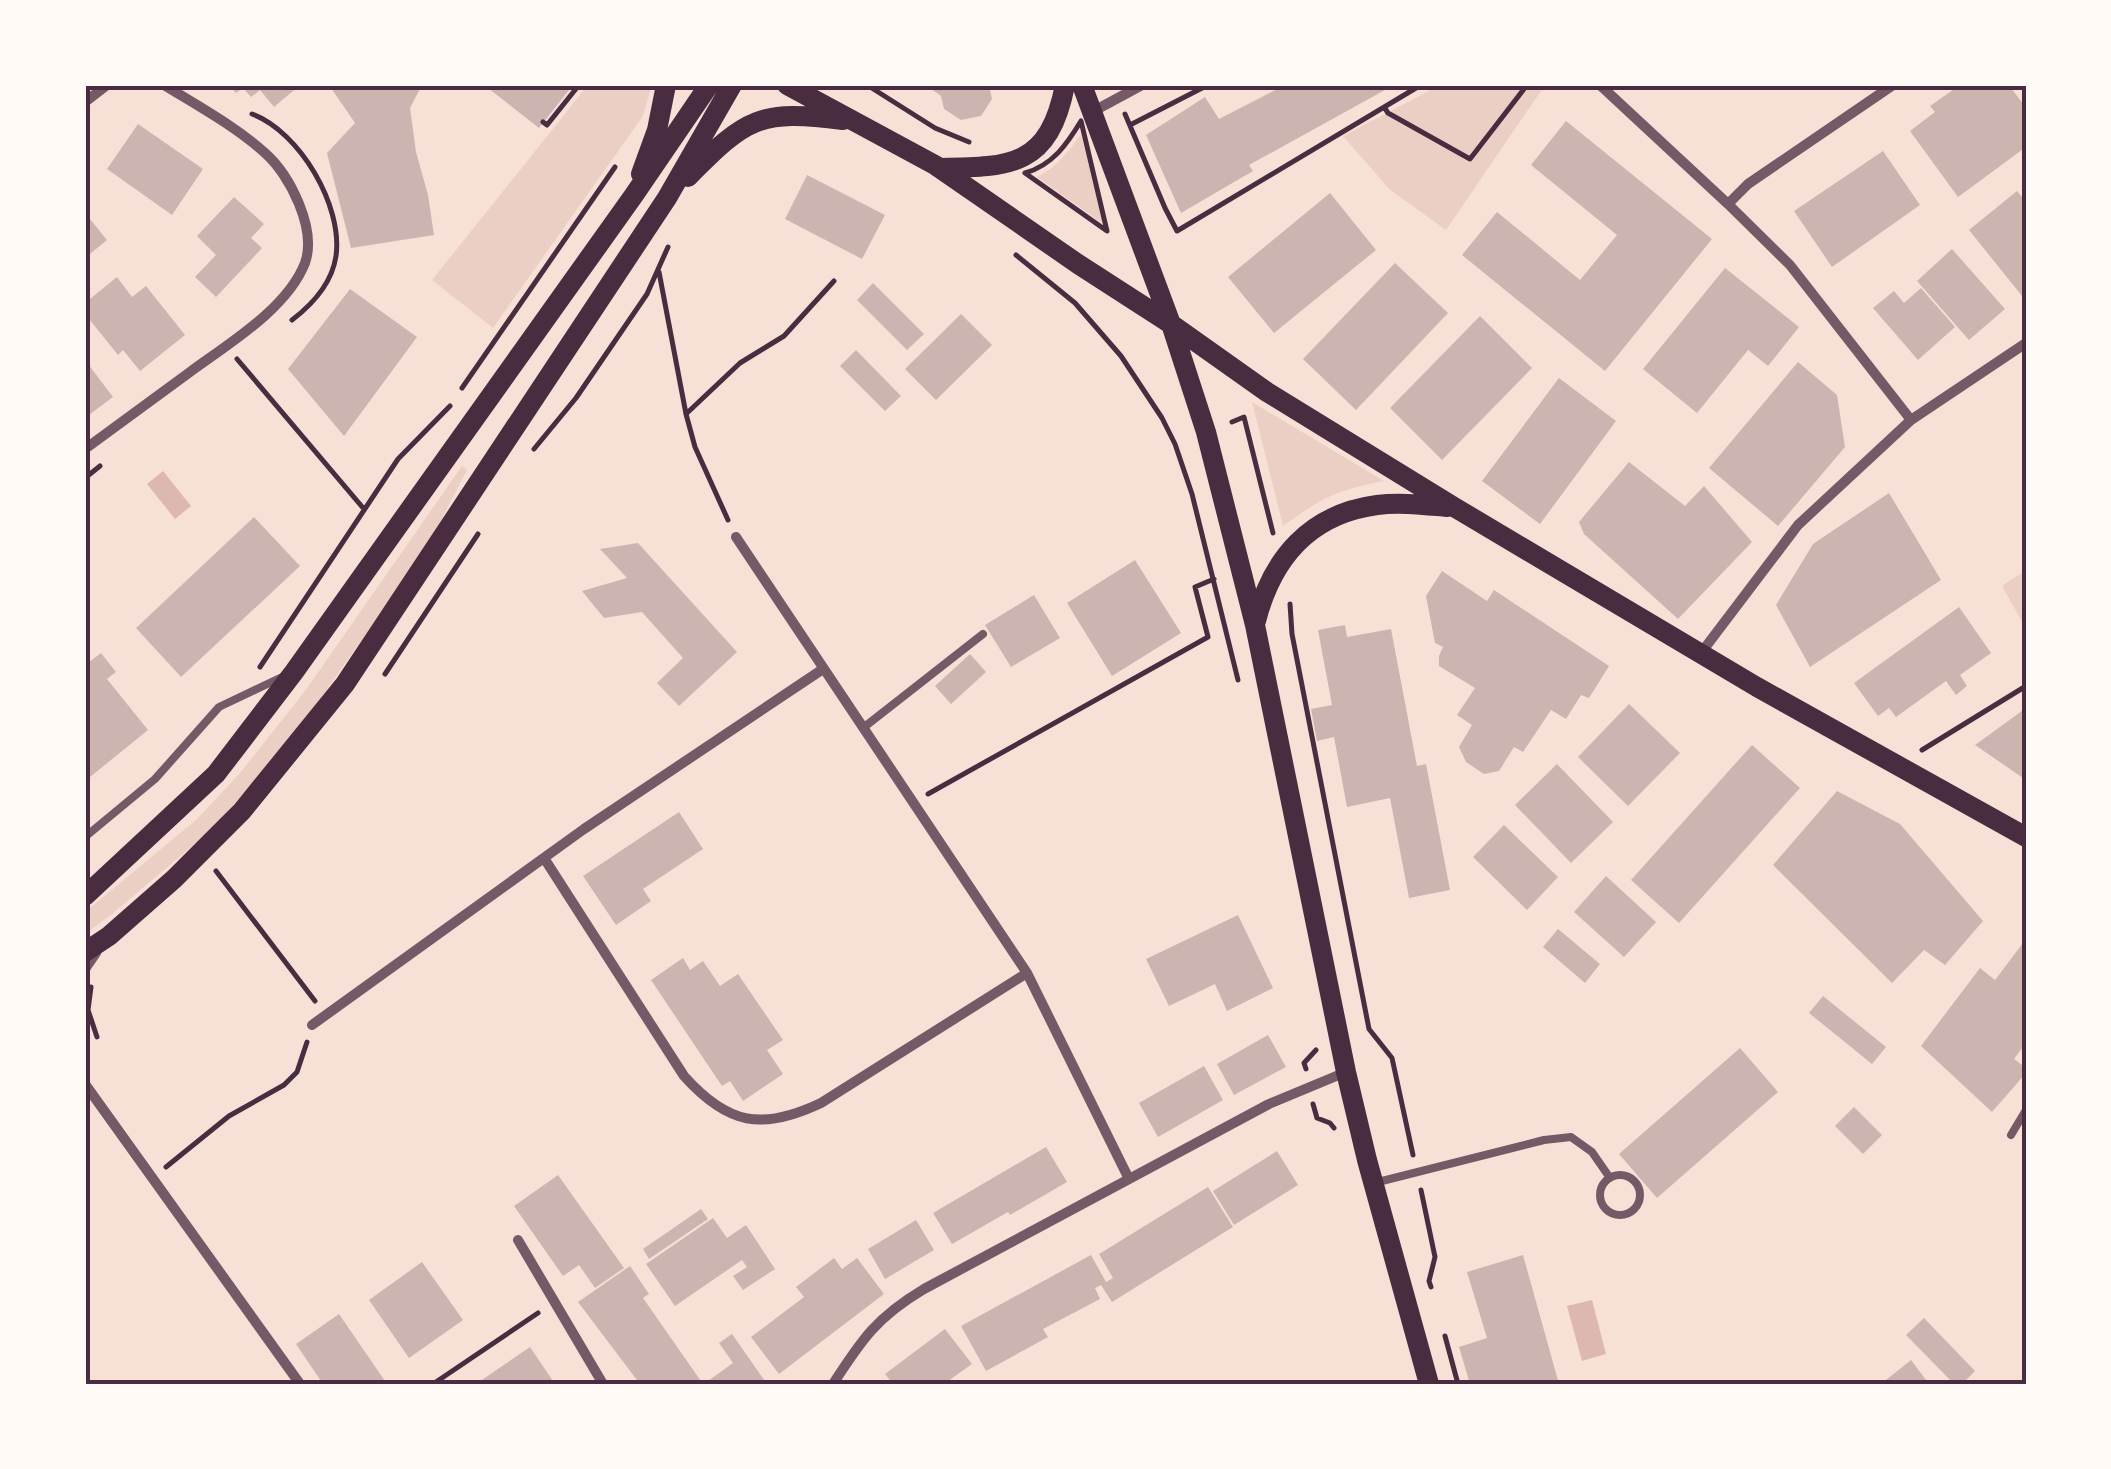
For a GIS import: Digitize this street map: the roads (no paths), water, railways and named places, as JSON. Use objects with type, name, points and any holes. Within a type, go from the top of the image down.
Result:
[{"type":"main road","points":[[634,195],[657,130],[666,85]]},
{"type":"main road","points":[[85,896],[216,774],[294,672],[710,85]]},
{"type":"main road","points":[[85,952],[174,879],[242,811],[344,684],[667,198],[732,85]]},
{"type":"main road","points":[[788,85],[939,168],[1267,392],[1454,507],[1700,653],[2026,837]]},
{"type":"main road","points":[[939,168],[995,166],[1026,156],[1041,144],[1056,120],[1065,85]]},
{"type":"main road","points":[[1082,85],[1171,324],[1206,432],[1255,625],[1346,1072],[1429,1384]]},
{"type":"main road","points":[[667,198],[734,132],[760,119],[813,116],[860,122]]},
{"type":"main road","points":[[1255,625],[1273,574],[1314,527],[1336,516],[1376,505],[1454,507]]},
{"type":"street","points":[[85,102],[107,85]]},
{"type":"street","points":[[85,449],[274,308],[295,281],[308,250],[306,230],[290,182],[266,154],[164,85]]},
{"type":"street","points":[[1092,112],[1142,85]]},
{"type":"street","points":[[1600,85],[1790,265],[1910,420]]},
{"type":"street","points":[[1728,204],[1748,184],[1893,85]]},
{"type":"street","points":[[1700,653],[1798,525],[1910,420],[2026,343]]},
{"type":"street","points":[[736,537],[1027,973],[1130,1178]]},
{"type":"street","points":[[312,1025],[544,858],[824,669]]},
{"type":"street","points":[[544,858],[684,1076],[704,1099],[732,1115],[762,1120],[793,1116],[822,1103],[1027,973]]},
{"type":"street","points":[[85,969],[109,936]]},
{"type":"street","points":[[833,1384],[859,1343],[902,1302],[1268,1104],[1346,1072]]},
{"type":"street","points":[[85,1084],[300,1384]]},
{"type":"street","points":[[518,1240],[603,1384]]},
{"type":"street","points":[[840,1372],[846,1384]]},
{"type":"lane","points":[[863,728],[983,634]]},
{"type":"lane","points":[[85,837],[155,779],[220,706],[294,672]]},
{"type":"lane","points":[[2010,1135],[2026,1110]]},
{"type":"lane","points":[[1374,1183],[1544,1140],[1570,1137],[1592,1152],[1610,1178]]},
{"type":"lane","points":[[1610,1178],[1630,1178],[1639,1189],[1639,1202],[1630,1213],[1611,1214],[1602,1205],[1600,1193],[1610,1178]]}]
